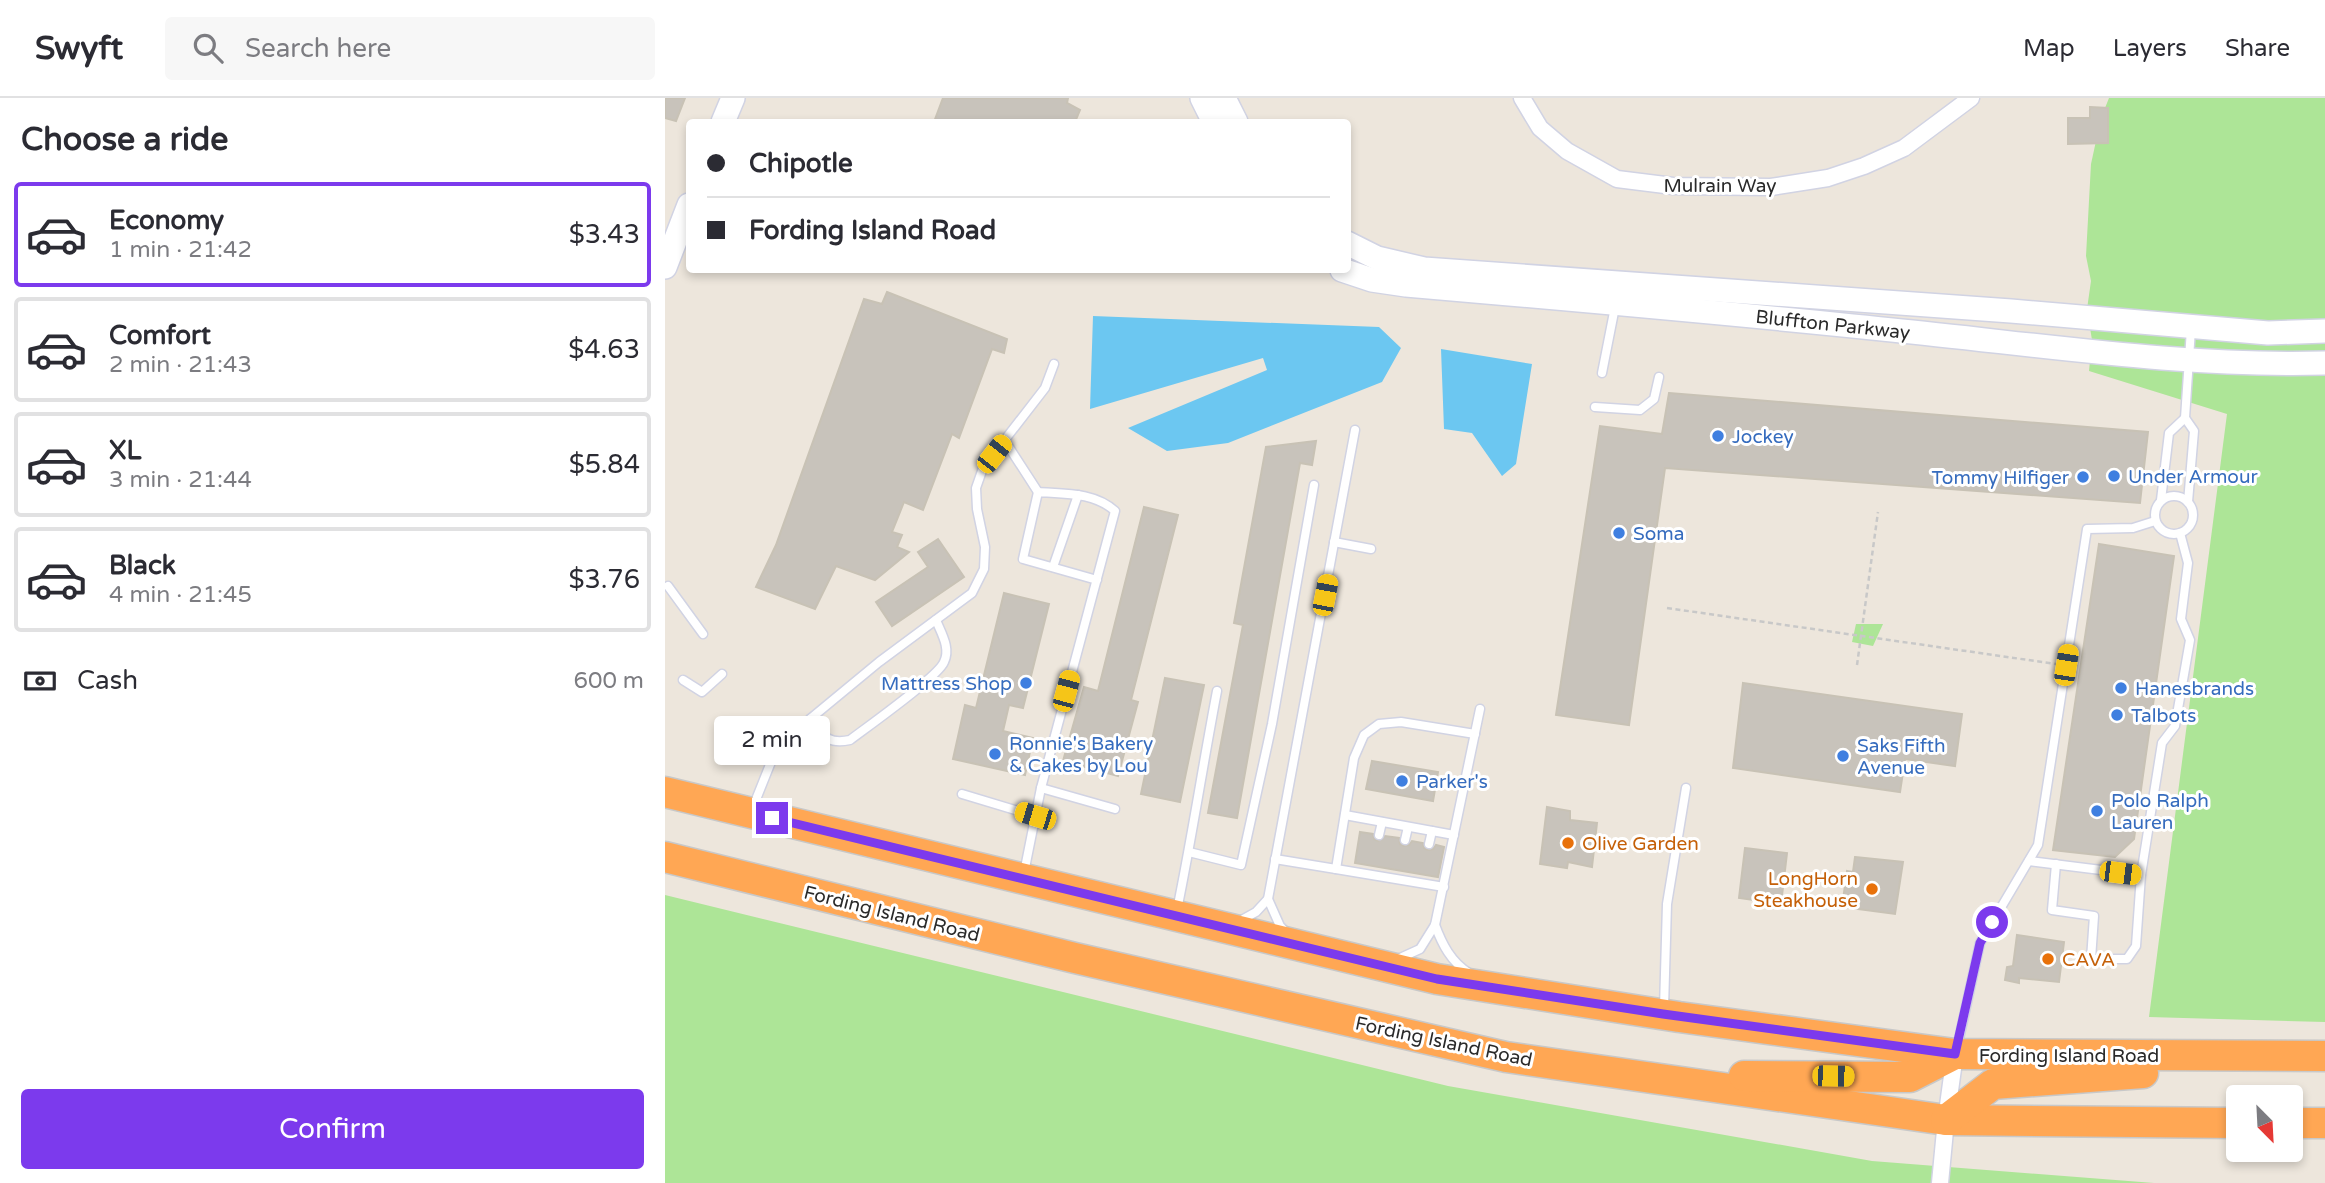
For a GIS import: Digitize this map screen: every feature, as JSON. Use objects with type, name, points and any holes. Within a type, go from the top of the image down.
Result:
[{"type":"highway","name":"Fording Island Road","points":[[665,792],[1437,979],[1663,1014],[1955,1054],[2325,1058]]},
{"type":"highway","points":[[665,806],[748,821],[814,829]]},
{"type":"highway","name":"Fording Island Road","points":[[665,856],[1075,958],[1506,1057],[1946,1120],[2226,1122]]},
{"type":"highway","points":[[1629,1075],[1910,1077],[1955,1054]]},
{"type":"highway","points":[[1946,1120],[1993,1084],[2325,1058]]},
{"type":"highway","points":[[2303,1123],[2325,1123]]},
{"type":"main road","points":[[724,119],[733,98]]},
{"type":"main road","points":[[1202,98],[1212,119]]},
{"type":"main road","points":[[1224,98],[1234,119]]},
{"type":"main road","points":[[665,267],[686,213]]},
{"type":"main road","name":"Bluffton Parkway","points":[[1351,245],[1377,258],[1424,268],[2268,333],[2325,331]]},
{"type":"main road","name":"Bluffton Parkway","points":[[1350,273],[1372,281],[1406,285],[1892,330],[2124,355],[2272,364],[2325,363]]},
{"type":"street","name":"Mulrain Way","points":[[1522,98],[1540,128],[1567,151],[1617,179],[1673,186],[1771,187],[1828,178],[1884,157],[1904,148],[1971,98]]},
{"type":"street","points":[[1940,1183],[1955,1054]]},
{"type":"lane","points":[[1602,373],[1615,303]]},
{"type":"lane","points":[[2188,502],[2194,431],[2185,418],[2191,326]]},
{"type":"lane","points":[[750,813],[773,757],[810,719],[879,662],[972,593],[984,569],[985,547],[977,509],[976,488],[983,468],[1045,388],[1054,364]]},
{"type":"lane","points":[[1595,407],[1640,410],[1654,399],[1659,377]]},
{"type":"lane","points":[[2161,500],[2175,495],[2188,502],[2192,508],[2191,523],[2180,533],[2165,532],[2155,521],[2154,514],[2161,500],[2169,433],[2185,418]]},
{"type":"lane","points":[[1225,928],[1256,912],[1268,899],[1355,430]]},
{"type":"lane","points":[[1005,441],[1038,492],[1023,559],[1097,580]]},
{"type":"lane","points":[[1189,852],[1241,865],[1272,724],[1314,485]]},
{"type":"lane","points":[[1023,879],[1041,788],[1115,511],[1104,501],[1078,495],[1038,492]]},
{"type":"lane","points":[[1053,568],[1078,495]]},
{"type":"lane","points":[[1955,1054],[1980,943],[2038,845],[2087,529],[2133,528],[2155,521]]},
{"type":"lane","points":[[2056,864],[2052,910],[2094,916],[2091,959],[2127,959],[2136,946],[2141,875],[2162,743],[2175,726],[2190,640],[2181,620],[2188,563],[2180,533]]},
{"type":"lane","points":[[1334,542],[1371,549]]},
{"type":"lane","points":[[668,586],[703,634]]},
{"type":"lane","points":[[810,719],[825,738],[838,743],[850,740],[922,684],[944,663],[947,647],[936,620]]},
{"type":"lane","points":[[683,680],[702,692],[722,674]]},
{"type":"lane","points":[[1176,916],[1217,691]]},
{"type":"lane","points":[[1363,961],[1392,961],[1408,955],[1420,949],[1436,925],[1480,709]]},
{"type":"lane","points":[[1336,869],[1354,758],[1364,735],[1379,724],[1401,722],[1475,734]]},
{"type":"lane","points":[[1041,788],[1115,809]]},
{"type":"lane","points":[[1663,1014],[1667,904],[1686,788]]},
{"type":"lane","points":[[962,794],[1035,816]]},
{"type":"lane","points":[[1345,815],[1454,835]]},
{"type":"lane","points":[[1379,835],[1382,822]]},
{"type":"lane","points":[[1405,839],[1408,827]]},
{"type":"lane","points":[[1429,844],[1432,831]]},
{"type":"lane","points":[[1275,859],[1423,879],[1444,887]]},
{"type":"lane","points":[[2029,861],[2141,875]]},
{"type":"lane","points":[[1268,899],[1280,926],[1299,946]]},
{"type":"lane","points":[[1436,925],[1442,943],[1451,957],[1465,971],[1500,989]]},
{"type":"path","points":[[1857,664],[1878,512]]},
{"type":"path","points":[[1667,608],[2066,665]]},
{"type":"green space","points":[[2109,98],[2325,98],[2325,1022],[2149,1017],[2227,414],[2089,371],[2092,340],[2087,309],[2091,281],[2086,256],[2091,164],[2101,118]]},
{"type":"green space","points":[[1856,624],[1883,624],[1873,646],[1852,642]]},
{"type":"green space","points":[[665,895],[1448,1086],[1872,1161],[2154,1183],[665,1183]]},
{"type":"water","points":[[1093,316],[1379,327],[1401,348],[1382,382],[1228,443],[1167,451],[1128,428],[1267,370],[1263,358],[1090,409]]},
{"type":"water","points":[[1441,349],[1532,364],[1516,464],[1502,476],[1472,433],[1444,429]]},
{"type":"building","points":[[665,98],[685,98],[676,121],[665,118]]},
{"type":"building","points":[[943,98],[1068,98],[1067,103],[1080,110],[1076,119],[935,119]]},
{"type":"building","points":[[2090,107],[2108,108],[2108,143],[2068,144],[2068,118],[2090,118]]},
{"type":"building","points":[[887,292],[1007,339],[1004,353],[992,349],[959,438],[952,434],[923,510],[904,502],[892,532],[902,535],[897,547],[909,552],[875,580],[836,566],[815,609],[756,587],[776,545],[864,299],[882,304]]},
{"type":"building","points":[[1669,393],[2148,432],[2140,503],[1665,468],[1629,725],[1556,715],[1600,426],[1662,434]]},
{"type":"building","points":[[1316,441],[1312,465],[1300,463],[1237,818],[1208,813],[1243,625],[1234,623],[1266,447]]},
{"type":"building","points":[[1144,507],[1178,515],[1131,700],[1138,702],[1118,776],[1063,761],[1084,687],[1098,691]]},
{"type":"building","points":[[938,539],[964,577],[892,626],[876,602],[928,567],[918,552]]},
{"type":"building","points":[[2099,544],[2174,556],[2134,839],[2115,857],[2053,850]]},
{"type":"building","points":[[1004,593],[1049,604],[1023,708],[1009,705],[1003,731],[1033,738],[1025,775],[953,759],[965,705],[976,708]]},
{"type":"building","points":[[1165,678],[1204,685],[1180,802],[1141,794]]},
{"type":"building","points":[[1743,683],[1962,714],[1955,766],[1905,759],[1900,792],[1733,768]]},
{"type":"building","name":"Parker's","points":[[1372,761],[1438,772],[1433,801],[1366,789]]},
{"type":"building","name":"Olive Garden","points":[[1547,807],[1570,811],[1570,820],[1597,823],[1592,867],[1568,862],[1567,868],[1540,864]]},
{"type":"building","name":"Parker's","points":[[1360,832],[1373,834],[1378,841],[1385,836],[1399,838],[1400,844],[1404,846],[1412,841],[1423,843],[1428,850],[1436,845],[1444,847],[1438,877],[1355,863]]},
{"type":"building","points":[[1745,848],[1787,853],[1781,904],[1739,898]]},
{"type":"building","name":"LongHorn Steakhouse","points":[[1855,857],[1903,862],[1895,914],[1842,907],[1847,871],[1853,872]]},
{"type":"building","points":[[2017,935],[2064,942],[2059,982],[2019,978],[2019,983],[2005,980],[2007,967],[2013,966]]},
{"type":"place","name":"Jockey","points":[[1718,436]]},
{"type":"place","name":"Under Armour","points":[[2114,476]]},
{"type":"place","name":"Tommy Hilfiger","points":[[2083,477]]},
{"type":"place","name":"Soma","points":[[1619,533]]},
{"type":"place","name":"Mattress Shop","points":[[1026,683]]},
{"type":"place","name":"Hanesbrands","points":[[2121,688]]},
{"type":"place","name":"Talbots","points":[[2117,715]]},
{"type":"place","name":"Ronnie's Bakery & Cakes by Lou","points":[[995,754]]},
{"type":"place","name":"Saks Fifth Avenue","points":[[1843,756]]},
{"type":"place","name":"Parker's","points":[[1402,781]]},
{"type":"place","name":"Polo Ralph Lauren","points":[[2097,811]]},
{"type":"place","name":"Olive Garden","points":[[1568,843]]},
{"type":"place","name":"LongHorn Steakhouse","points":[[1872,889]]},
{"type":"place","name":"CAVA","points":[[2048,959]]},
{"type":"route","points":[[772,818],[1437,979],[1663,1014],[1955,1054],[1980,943],[1992,922]]}]
